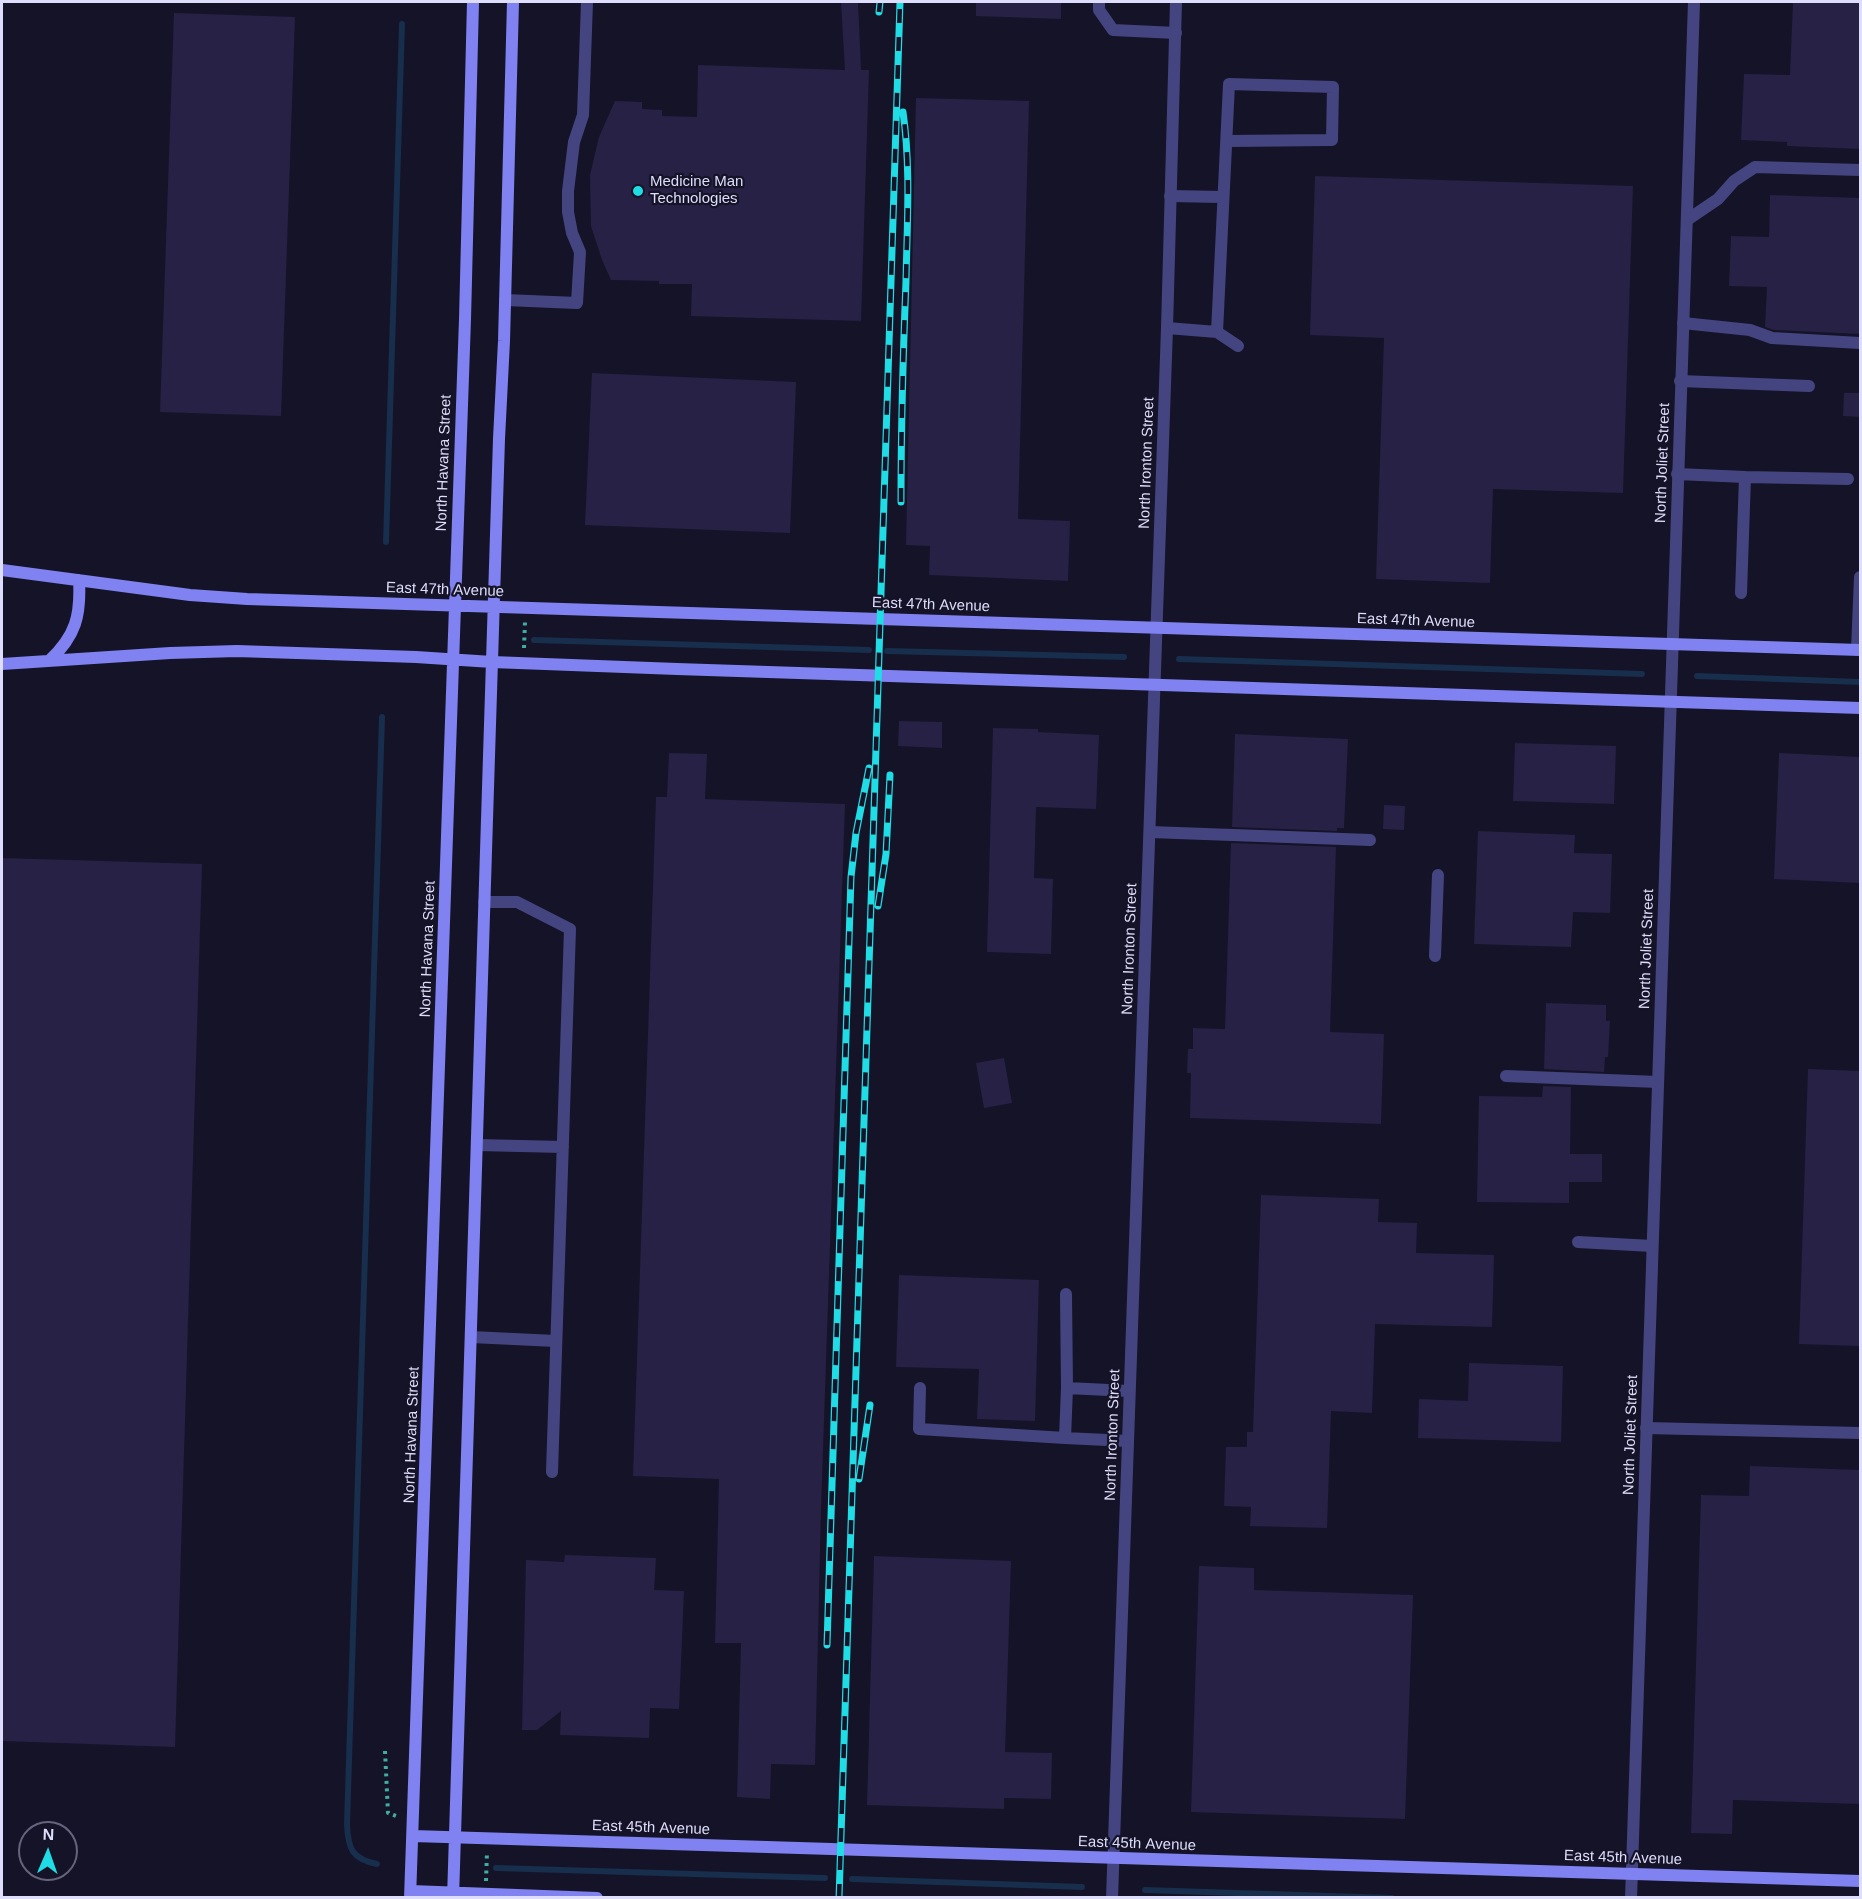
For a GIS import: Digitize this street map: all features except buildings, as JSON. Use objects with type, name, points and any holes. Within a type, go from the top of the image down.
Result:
[{"type":"main road","name":"North Havana Street","points":[[410,1894],[465,319],[473,2]]},
{"type":"main road","points":[[453,1895],[513,2]]},
{"type":"main road","name":"East 47th Avenue","points":[[2,570],[219,598],[1859,650]]},
{"type":"main road","points":[[49,661],[64,645],[76,625],[80,600],[79,580]]},
{"type":"main road","points":[[2,664],[237,651],[492,662],[1860,708]]},
{"type":"main road","name":"East 45th Avenue","points":[[413,1836],[1860,1881]]},
{"type":"main road","points":[[410,1894],[597,1898]]},
{"type":"street","points":[[505,300],[577,303],[580,252],[572,233],[568,212],[568,191],[574,142],[583,115],[587,2]]},
{"type":"street","points":[[1099,2],[1099,10],[1113,30],[1176,33]]},
{"type":"street","name":"North Ironton Street","points":[[1112,1898],[1157,627],[1176,2]]},
{"type":"street","name":"North Joliet Street","points":[[1630,1898],[1694,2]]},
{"type":"street","points":[[1217,332],[1229,84],[1333,87],[1332,140],[1227,141]]},
{"type":"street","points":[[1687,220],[1718,199],[1734,181],[1755,166],[1860,170]]},
{"type":"street","points":[[1170,196],[1222,197]]},
{"type":"street","points":[[1683,323],[1750,330],[1772,338],[1860,343]]},
{"type":"street","points":[[1167,328],[1217,332],[1238,346]]},
{"type":"street","points":[[1680,381],[1809,386]]},
{"type":"street","points":[[1677,474],[1848,479]]},
{"type":"street","points":[[1741,593],[1745,477]]},
{"type":"street","points":[[1859,650],[1860,577]]},
{"type":"street","points":[[1150,832],[1370,840]]},
{"type":"street","points":[[1435,956],[1438,875]]},
{"type":"street","points":[[484,902],[517,902],[570,928],[552,1472]]},
{"type":"street","points":[[1506,1076],[1658,1082]]},
{"type":"street","points":[[477,1145],[563,1147]]},
{"type":"street","points":[[1578,1242],[1652,1246]]},
{"type":"street","points":[[1065,1438],[1066,1294]]},
{"type":"street","points":[[471,1337],[556,1341]]},
{"type":"street","points":[[920,1388],[919,1429],[1128,1441]]},
{"type":"street","points":[[1067,1388],[1130,1391]]},
{"type":"street","points":[[1646,1428],[1860,1433]]},
{"type":"path","points":[[524,652],[525,621]]},
{"type":"path","points":[[386,1751],[388,1814],[396,1816]]},
{"type":"path","points":[[486,1881],[487,1849]]},
{"type":"waterway","points":[[386,542],[402,24]]},
{"type":"waterway","points":[[534,640],[869,650]]},
{"type":"waterway","points":[[887,651],[1124,657]]},
{"type":"waterway","points":[[1179,659],[1642,674]]},
{"type":"waterway","points":[[1697,676],[1860,682]]},
{"type":"waterway","points":[[377,1864],[362,1859],[353,1852],[347,1824],[382,717]]},
{"type":"waterway","points":[[496,1868],[825,1878]]},
{"type":"waterway","points":[[852,1879],[1082,1887]]},
{"type":"waterway","points":[[1145,1890],[1392,1898]]},
{"type":"railway","points":[[879,12],[880,2]]},
{"type":"railway","points":[[839,1898],[900,2]]},
{"type":"railway","points":[[901,502],[908,196],[903,112]]},
{"type":"railway","points":[[827,1645],[851,877],[856,833],[869,768]]},
{"type":"railway","points":[[878,906],[886,854],[890,775]]},
{"type":"railway","points":[[859,1479],[870,1405]]},
{"type":"place","name":"Medicine Man Technologies","points":[[638,191]]}]
